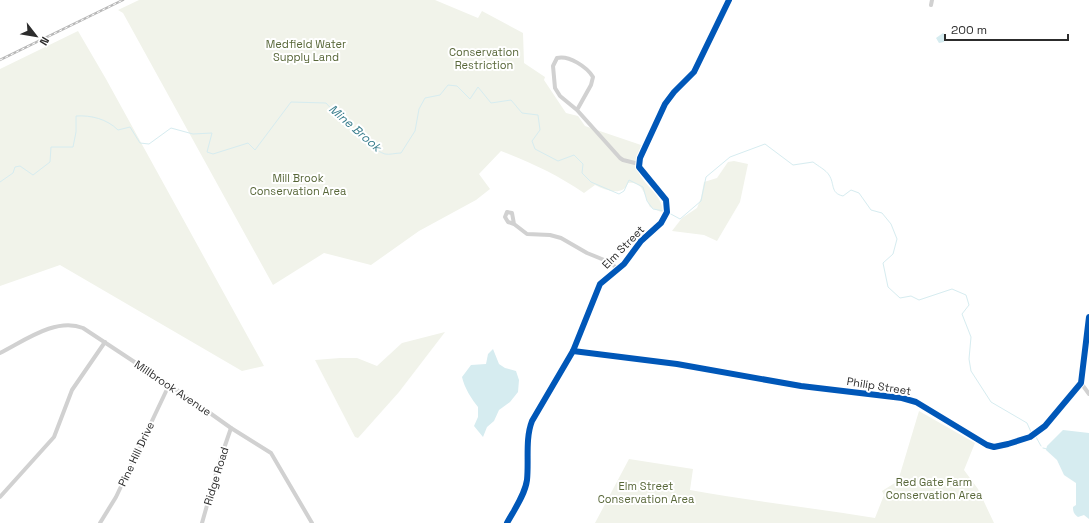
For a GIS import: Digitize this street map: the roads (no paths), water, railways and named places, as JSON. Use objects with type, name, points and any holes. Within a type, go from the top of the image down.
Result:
[{"type":"street","points":[[577,110],[591,85],[593,77],[588,70],[561,57],[558,58],[553,66],[555,88],[565,101],[577,110],[620,158],[639,164],[665,104],[674,92],[694,72],[729,0]]},
{"type":"street","name":"Elm Street","points":[[507,523],[520,500],[526,482],[529,429],[532,421],[573,351],[600,284],[618,269],[641,241],[661,223],[667,212],[668,206],[664,197],[642,171],[639,164]]},
{"type":"street","points":[[514,224],[528,234],[550,235],[561,238],[587,253],[609,262],[618,269]]},
{"type":"street","points":[[1089,317],[1081,383],[1089,394]]},
{"type":"street","name":"Millbrook Avenue","points":[[0,353],[55,327],[70,324],[84,328],[170,385],[231,428],[271,453],[312,523]]},
{"type":"street","points":[[0,497],[54,437],[72,390],[105,342]]},
{"type":"street","name":"Philip Street","points":[[573,351],[682,365],[801,386],[902,398],[916,402],[981,442],[994,447],[1020,441],[1037,433],[1054,417],[1081,383]]},
{"type":"street","name":"Pine Hill Drive","points":[[100,523],[116,497],[170,385]]},
{"type":"street","name":"Ridge Road","points":[[202,523],[219,463],[231,428]]},
{"type":"waterway","name":"Mine Brook","points":[[0,182],[13,173],[15,167],[20,166],[33,175],[50,162],[51,147],[73,147],[76,132],[76,116],[98,118],[104,120],[118,130],[130,127],[140,143],[149,144],[171,128],[193,134],[212,133],[207,152],[213,154],[248,143],[255,150],[291,102],[326,103],[354,132],[378,151],[385,154],[401,153],[415,131],[419,109],[425,98],[440,95],[448,85],[457,86],[470,99],[478,87],[491,103],[511,100],[522,113],[538,115],[540,130],[532,141],[535,149],[558,161],[574,155],[583,164],[582,173],[591,182],[619,194],[624,191],[629,180],[643,187],[647,201],[653,209],[664,211]]},
{"type":"waterway","name":"Mine Brook","points":[[669,213],[680,219],[701,201],[706,177],[730,157],[765,144],[793,165],[813,162],[828,173],[836,193],[843,196],[851,190],[859,193],[871,210],[882,213],[891,224],[897,239],[893,254],[883,263],[888,287],[900,298],[911,296],[919,300],[952,289],[966,295],[969,305],[962,314],[971,337],[969,359],[971,371],[991,402],[1027,423],[1031,432]]},
{"type":"waterway","name":"Mine Brook","points":[[1036,437],[1041,446]]},
{"type":"waterway","name":"Mine Brook","points":[[1043,448],[1047,449]]},
{"type":"railway","points":[[0,60],[123,0]]},
{"type":"park label","name":"Medfield Water Supply Land","points":[[306,50]]},
{"type":"park label","name":"Conservation Restriction","points":[[484,58]]},
{"type":"park label","name":"Mill Brook Conservation Area","points":[[298,184]]},
{"type":"park label","name":"Red Gate Farm Conservation Area","points":[[934,488]]},
{"type":"park label","name":"Elm Street Conservation Area","points":[[646,492]]}]
